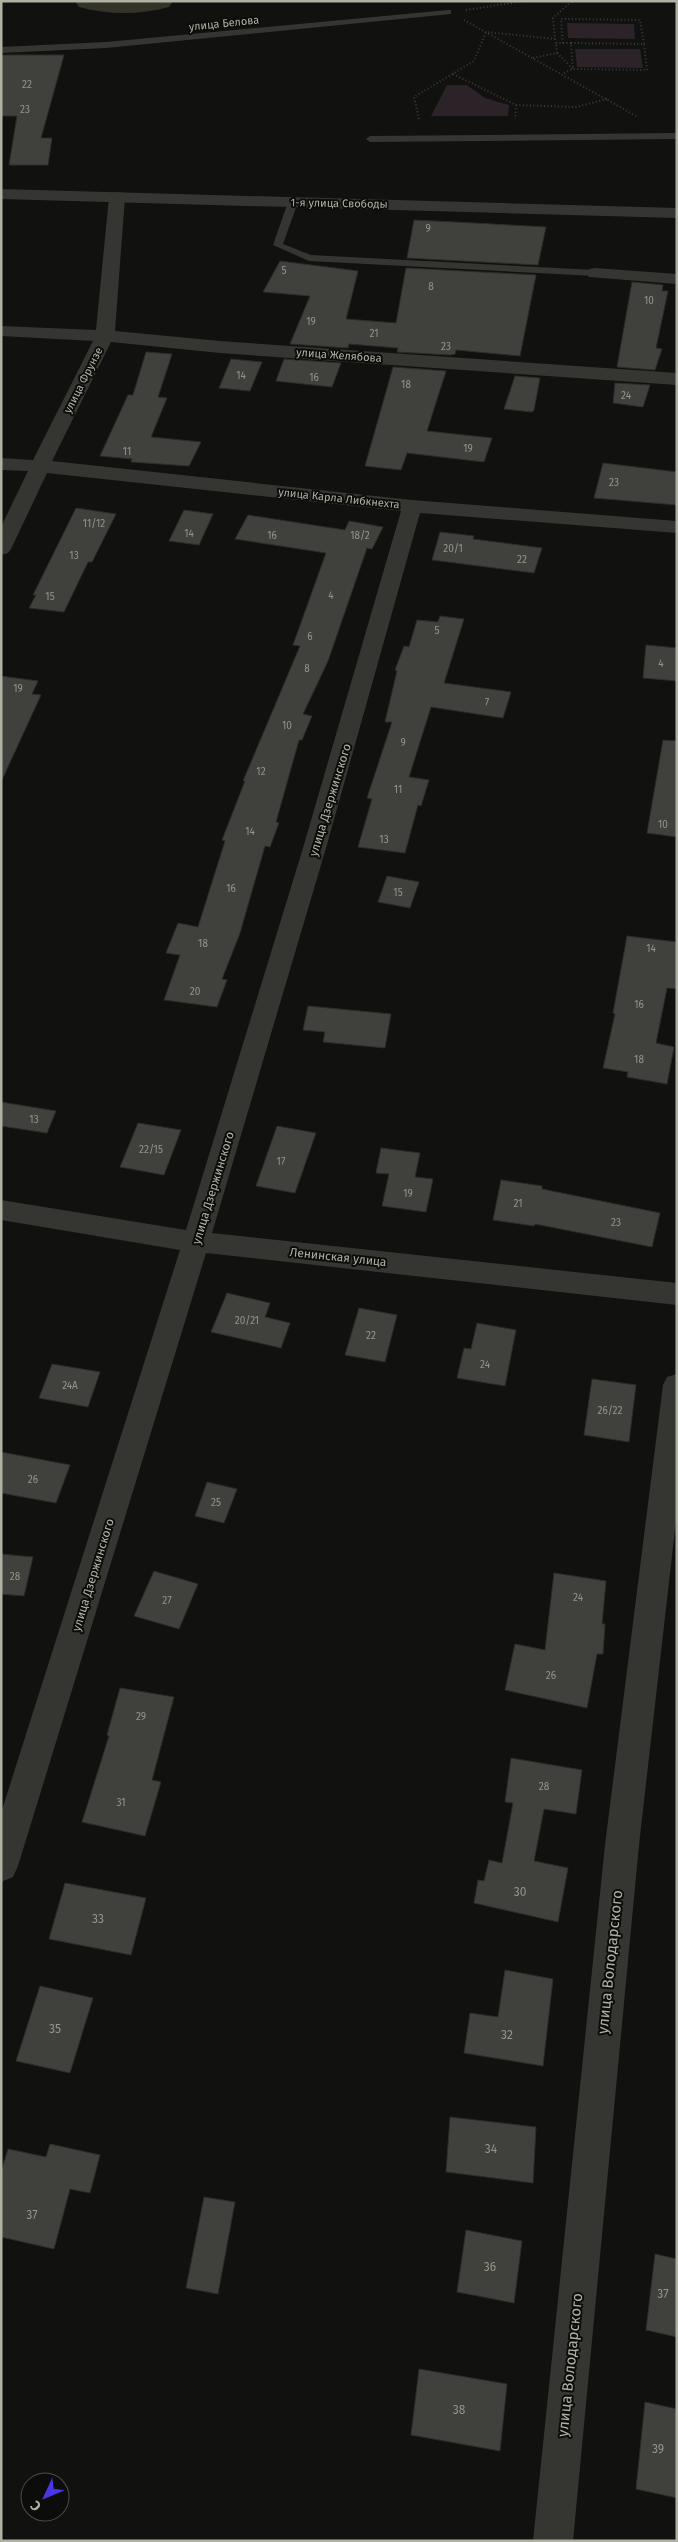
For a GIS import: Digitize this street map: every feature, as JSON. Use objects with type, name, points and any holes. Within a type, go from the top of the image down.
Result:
[{"type":"street","name":"1-я улица Свободы","points":[[1,194],[677,212]]},
{"type":"street","name":"улица Фрунзе","points":[[1,549],[105,336],[116,198]]},
{"type":"street","points":[[595,273],[677,279]]},
{"type":"street","name":"улица Желябова","points":[[1,331],[105,336],[230,348],[677,379]]},
{"type":"street","name":"улица Карла Либкнехта","points":[[1,464],[40,466],[412,506],[677,527]]},
{"type":"street","name":"улица Дзержинского","points":[[1,1866],[197,1242],[347,744],[412,506]]},
{"type":"street","name":"Ленинская улица","points":[[1,1210],[197,1242],[677,1294]]},
{"type":"street","name":"улица Володарского","points":[[553,2541],[622,1845],[677,1385]]},
{"type":"lane","name":"улица Белова","points":[[1,50],[106,45],[448,12]]},
{"type":"lane","points":[[370,139],[677,136]]},
{"type":"lane","points":[[293,202],[278,245],[309,258],[595,273]]},
{"type":"path","points":[[448,12],[525,1]]},
{"type":"path","points":[[572,1],[553,18],[557,54],[573,69]]},
{"type":"path","points":[[448,12],[608,99],[666,136]]},
{"type":"path","points":[[562,74],[573,69],[647,70],[640,20],[561,19],[563,43]]},
{"type":"path","points":[[486,32],[556,39]]},
{"type":"path","points":[[407,139],[419,120],[414,97],[474,62],[486,32]]},
{"type":"path","points":[[556,43],[644,44]]},
{"type":"path","points":[[571,43],[573,69]]},
{"type":"path","points":[[533,58],[557,54]]},
{"type":"path","points":[[453,74],[516,105],[576,107],[608,99]]},
{"type":"path","points":[[516,105],[514,118],[531,138]]},
{"type":"shaded area","points":[[567,23],[634,24],[635,39],[568,38]]},
{"type":"shaded area","points":[[575,49],[640,49],[643,68],[577,67]]},
{"type":"shaded area","points":[[447,85],[467,85],[485,98],[509,105],[508,116],[431,116]]},
{"type":"building","points":[[1,55],[64,55],[41,138],[52,138],[48,165],[9,165],[17,116],[1,116]]},
{"type":"building","points":[[414,220],[546,227],[538,265],[407,258]]},
{"type":"building","points":[[280,261],[358,271],[346,319],[396,323],[406,268],[536,275],[520,356],[456,350],[455,354],[451,355],[397,352],[398,348],[349,344],[348,348],[290,344],[310,296],[263,292]]},
{"type":"building","points":[[632,282],[663,285],[662,291],[668,291],[656,348],[662,349],[655,370],[617,367]]},
{"type":"building","points":[[146,352],[172,354],[158,397],[167,398],[151,437],[201,442],[189,466],[131,462],[132,459],[100,456],[128,395],[133,395]]},
{"type":"building","points":[[231,359],[262,362],[250,391],[219,388]]},
{"type":"building","points":[[284,359],[341,363],[332,387],[276,381]]},
{"type":"building","points":[[393,367],[446,371],[427,431],[492,438],[484,462],[407,453],[401,470],[365,466]]},
{"type":"building","points":[[515,376],[540,378],[532,412],[504,409]]},
{"type":"building","points":[[615,383],[650,385],[643,407],[613,403]]},
{"type":"building","points":[[603,463],[677,472],[677,505],[594,498]]},
{"type":"building","points":[[76,508],[116,514],[92,562],[88,562],[64,612],[29,608],[36,595],[33,595]]},
{"type":"building","points":[[184,510],[213,514],[199,545],[169,541]]},
{"type":"building","points":[[248,515],[345,530],[349,521],[383,527],[372,549],[367,548],[328,661],[303,714],[312,716],[302,740],[299,740],[276,822],[279,823],[270,847],[265,846],[240,933],[222,979],[227,980],[217,1007],[164,1000],[180,955],[166,953],[178,923],[198,927],[225,841],[222,840],[245,781],[243,781],[300,646],[293,645],[326,553],[235,539]]},
{"type":"building","points":[[440,532],[474,536],[473,539],[542,548],[534,573],[432,560]]},
{"type":"building","points":[[440,616],[464,619],[444,683],[511,692],[503,718],[431,707],[409,777],[429,780],[421,806],[418,805],[405,853],[358,847],[372,799],[367,798],[392,722],[385,722],[397,671],[395,670],[404,646],[409,647],[417,620],[438,622]]},
{"type":"building","points":[[646,645],[677,648],[677,681],[643,678]]},
{"type":"building","points":[[1,676],[38,681],[32,694],[41,695],[1,782]]},
{"type":"building","points":[[663,740],[677,741],[677,837],[647,833]]},
{"type":"building","points":[[387,876],[419,882],[410,908],[378,902]]},
{"type":"building","points":[[627,936],[677,942],[677,989],[667,988],[656,1043],[674,1047],[667,1084],[627,1077],[628,1072],[603,1068],[615,1014],[613,1013]]},
{"type":"building","points":[[308,1006],[391,1014],[385,1048],[323,1042],[325,1032],[303,1030]]},
{"type":"building","points":[[1,1102],[56,1111],[47,1133],[1,1126]]},
{"type":"building","points":[[138,1123],[181,1130],[164,1175],[120,1167]]},
{"type":"building","points":[[277,1126],[316,1133],[295,1193],[256,1186]]},
{"type":"building","points":[[381,1148],[420,1153],[415,1177],[433,1179],[426,1212],[382,1206],[389,1174],[376,1173]]},
{"type":"building","points":[[501,1180],[542,1186],[542,1189],[660,1213],[652,1247],[535,1224],[534,1226],[493,1220]]},
{"type":"building","points":[[227,1293],[270,1303],[265,1317],[290,1323],[281,1348],[211,1332]]},
{"type":"building","points":[[359,1308],[397,1315],[385,1362],[345,1355]]},
{"type":"building","points":[[477,1323],[516,1330],[505,1386],[457,1378],[464,1348],[471,1349]]},
{"type":"building","points":[[52,1364],[100,1372],[88,1407],[39,1398]]},
{"type":"building","points":[[592,1379],[636,1385],[629,1442],[584,1435]]},
{"type":"building","points":[[1,1452],[70,1465],[56,1503],[1,1493]]},
{"type":"building","points":[[207,1482],[237,1489],[224,1523],[195,1516]]},
{"type":"building","points":[[1,1554],[33,1557],[24,1596],[1,1594]]},
{"type":"building","points":[[154,1571],[198,1584],[179,1629],[134,1616]]},
{"type":"building","points":[[554,1573],[606,1581],[602,1624],[605,1624],[603,1654],[597,1654],[587,1708],[505,1690],[515,1644],[545,1650]]},
{"type":"building","points":[[120,1688],[174,1697],[152,1780],[161,1782],[145,1836],[82,1822],[109,1736],[107,1735]]},
{"type":"building","points":[[511,1758],[582,1770],[576,1814],[544,1809],[534,1861],[568,1868],[558,1922],[474,1903],[478,1880],[484,1881],[489,1860],[502,1863],[513,1803],[505,1802]]},
{"type":"building","points":[[65,1883],[146,1898],[131,1955],[49,1939]]},
{"type":"building","points":[[505,1970],[553,1979],[543,2066],[464,2053],[470,2013],[498,2017]]},
{"type":"building","points":[[40,1986],[93,1998],[70,2073],[16,2061]]},
{"type":"building","points":[[450,2117],[536,2127],[533,2183],[446,2172]]},
{"type":"building","points":[[50,2144],[100,2155],[90,2193],[70,2189],[54,2249],[1,2237],[1,2172],[8,2149],[46,2157]]},
{"type":"building","points":[[204,2197],[235,2202],[218,2294],[186,2288]]},
{"type":"building","points":[[466,2230],[522,2241],[514,2303],[457,2292]]},
{"type":"building","points":[[655,2254],[677,2259],[677,2337],[646,2330]]},
{"type":"building","points":[[419,2369],[507,2384],[500,2451],[411,2435]]},
{"type":"building","points":[[645,2402],[677,2409],[677,2498],[636,2489]]},
{"type":"waterway","points":[[90,1],[120,5],[158,1]]}]
